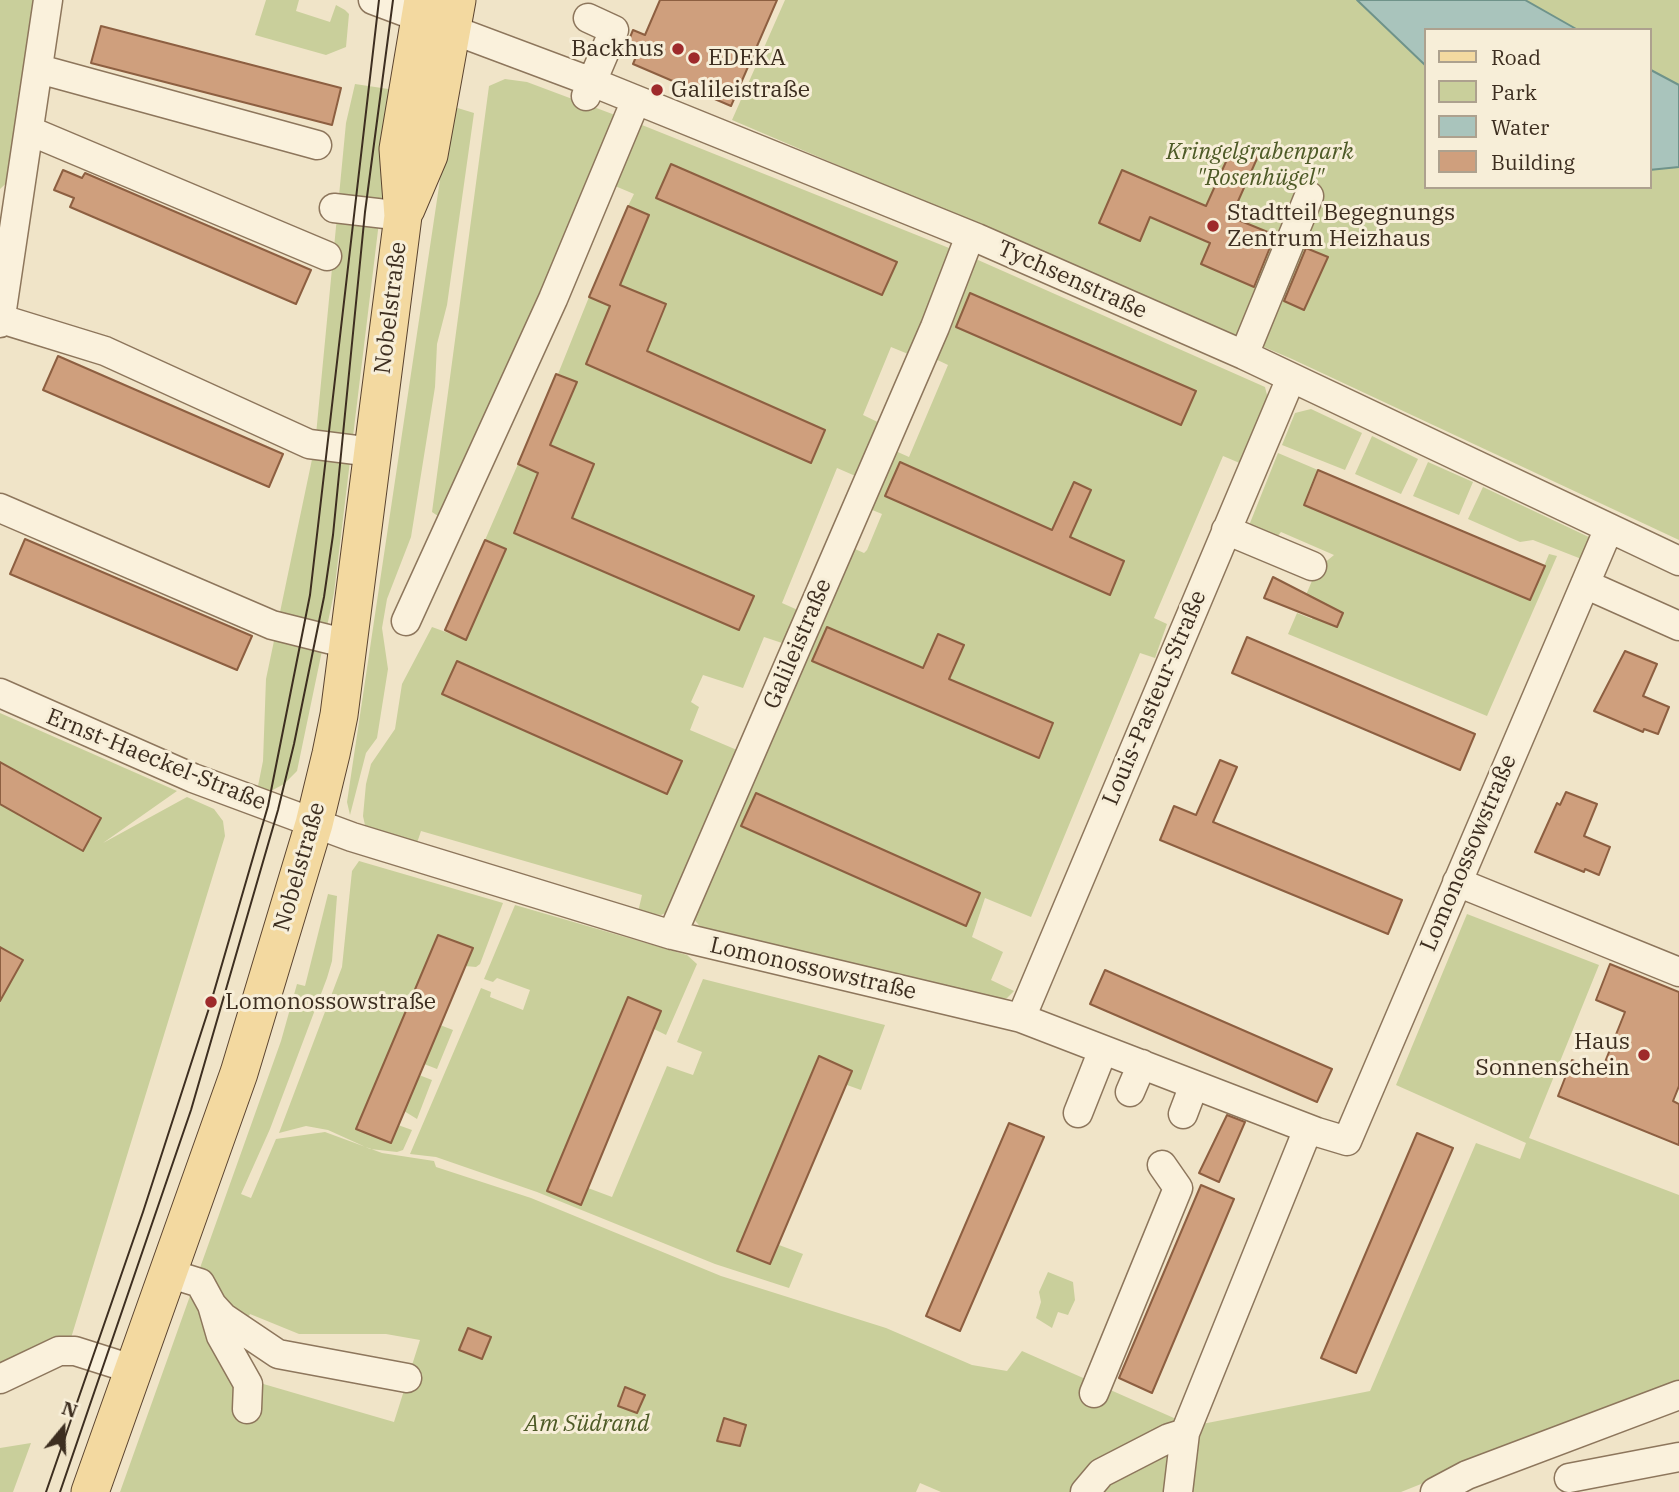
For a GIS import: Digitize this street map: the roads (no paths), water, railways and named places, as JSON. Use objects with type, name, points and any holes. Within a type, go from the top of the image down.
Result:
[{"type":"main road","name":"Nobelstraße","points":[[90,1492],[239,1073],[314,824],[337,728],[403,216],[429,155],[438,12]]},
{"type":"street","points":[[48,0],[30,131],[8,226],[0,321],[105,351],[284,435],[309,444],[372,452]]},
{"type":"street","points":[[373,0],[438,12]]},
{"type":"street","name":"Tychsenstraße","points":[[438,12],[589,89],[636,100],[970,236],[1244,355],[1606,534],[1679,561]]},
{"type":"street","points":[[588,18],[614,30],[589,89]]},
{"type":"street","points":[[39,69],[317,145]]},
{"type":"street","points":[[406,621],[553,299],[636,100]]},
{"type":"street","points":[[30,131],[327,256]]},
{"type":"street","points":[[1244,355],[1310,196]]},
{"type":"street","points":[[334,208],[403,216]]},
{"type":"street","name":"Galileistraße","points":[[672,935],[935,327],[970,236]]},
{"type":"street","name":"Louis-Pasteur-Straße","points":[[1021,1018],[1291,378]]},
{"type":"street","points":[[0,508],[271,625],[348,644]]},
{"type":"street","points":[[1226,530],[1312,566]]},
{"type":"street","name":"Lomonossowstraße","points":[[314,824],[426,861],[672,935],[1021,1018],[1308,1129],[1347,1141],[1606,534]]},
{"type":"street","points":[[1585,584],[1679,626]]},
{"type":"street","name":"Ernst-Haeckel-Straße","points":[[0,693],[183,773],[314,824]]},
{"type":"street","points":[[1457,882],[1679,972]]},
{"type":"street","points":[[1078,1113],[1103,1050]]},
{"type":"street","points":[[1130,1092],[1142,1064]]},
{"type":"street","points":[[1183,1114],[1194,1084]]},
{"type":"street","points":[[1178,1492],[1185,1433],[1308,1129]]},
{"type":"street","points":[[1094,1393],[1178,1188],[1162,1165]]},
{"type":"street","points":[[168,1273],[200,1283],[212,1305],[221,1336],[248,1384],[247,1409]]},
{"type":"street","points":[[212,1305],[223,1317],[278,1354],[407,1378]]},
{"type":"street","points":[[0,1379],[59,1351],[75,1351],[135,1370]]},
{"type":"street","points":[[1435,1492],[1467,1475],[1679,1395]]},
{"type":"street","points":[[1085,1492],[1101,1473],[1169,1438],[1185,1433]]},
{"type":"street","points":[[1553,1443],[1572,1485],[1679,1457]]},
{"type":"water","points":[[1357,0],[1525,0],[1574,28],[1424,28],[1424,64]]},
{"type":"water","points":[[1651,70],[1679,85],[1679,167],[1651,170]]},
{"type":"tram line","points":[[46,1492],[143,1212],[211,1002],[268,806],[310,595],[379,0]]},
{"type":"tram line","points":[[60,1492],[191,1110],[278,810],[294,744],[324,597],[333,535],[365,212],[393,0]]},
{"type":"place","name":"Backhus","points":[[678,49]]},
{"type":"place","name":"EDEKA","points":[[694,58]]},
{"type":"place","name":"Galileistraße","points":[[657,90]]},
{"type":"place","name":"Stadtteil Begegnungs Zentrum Heizhaus","points":[[1213,226]]},
{"type":"place","name":"Lomonossowstraße","points":[[211,1002]]},
{"type":"place","name":"Haus Sonnenschein","points":[[1644,1055]]},
{"type":"park label","name":"Kringelgrabenpark \"Rosenhügel\"","points":[[1260,165]]},
{"type":"park label","name":"Am Südrand","points":[[587,1424]]}]
